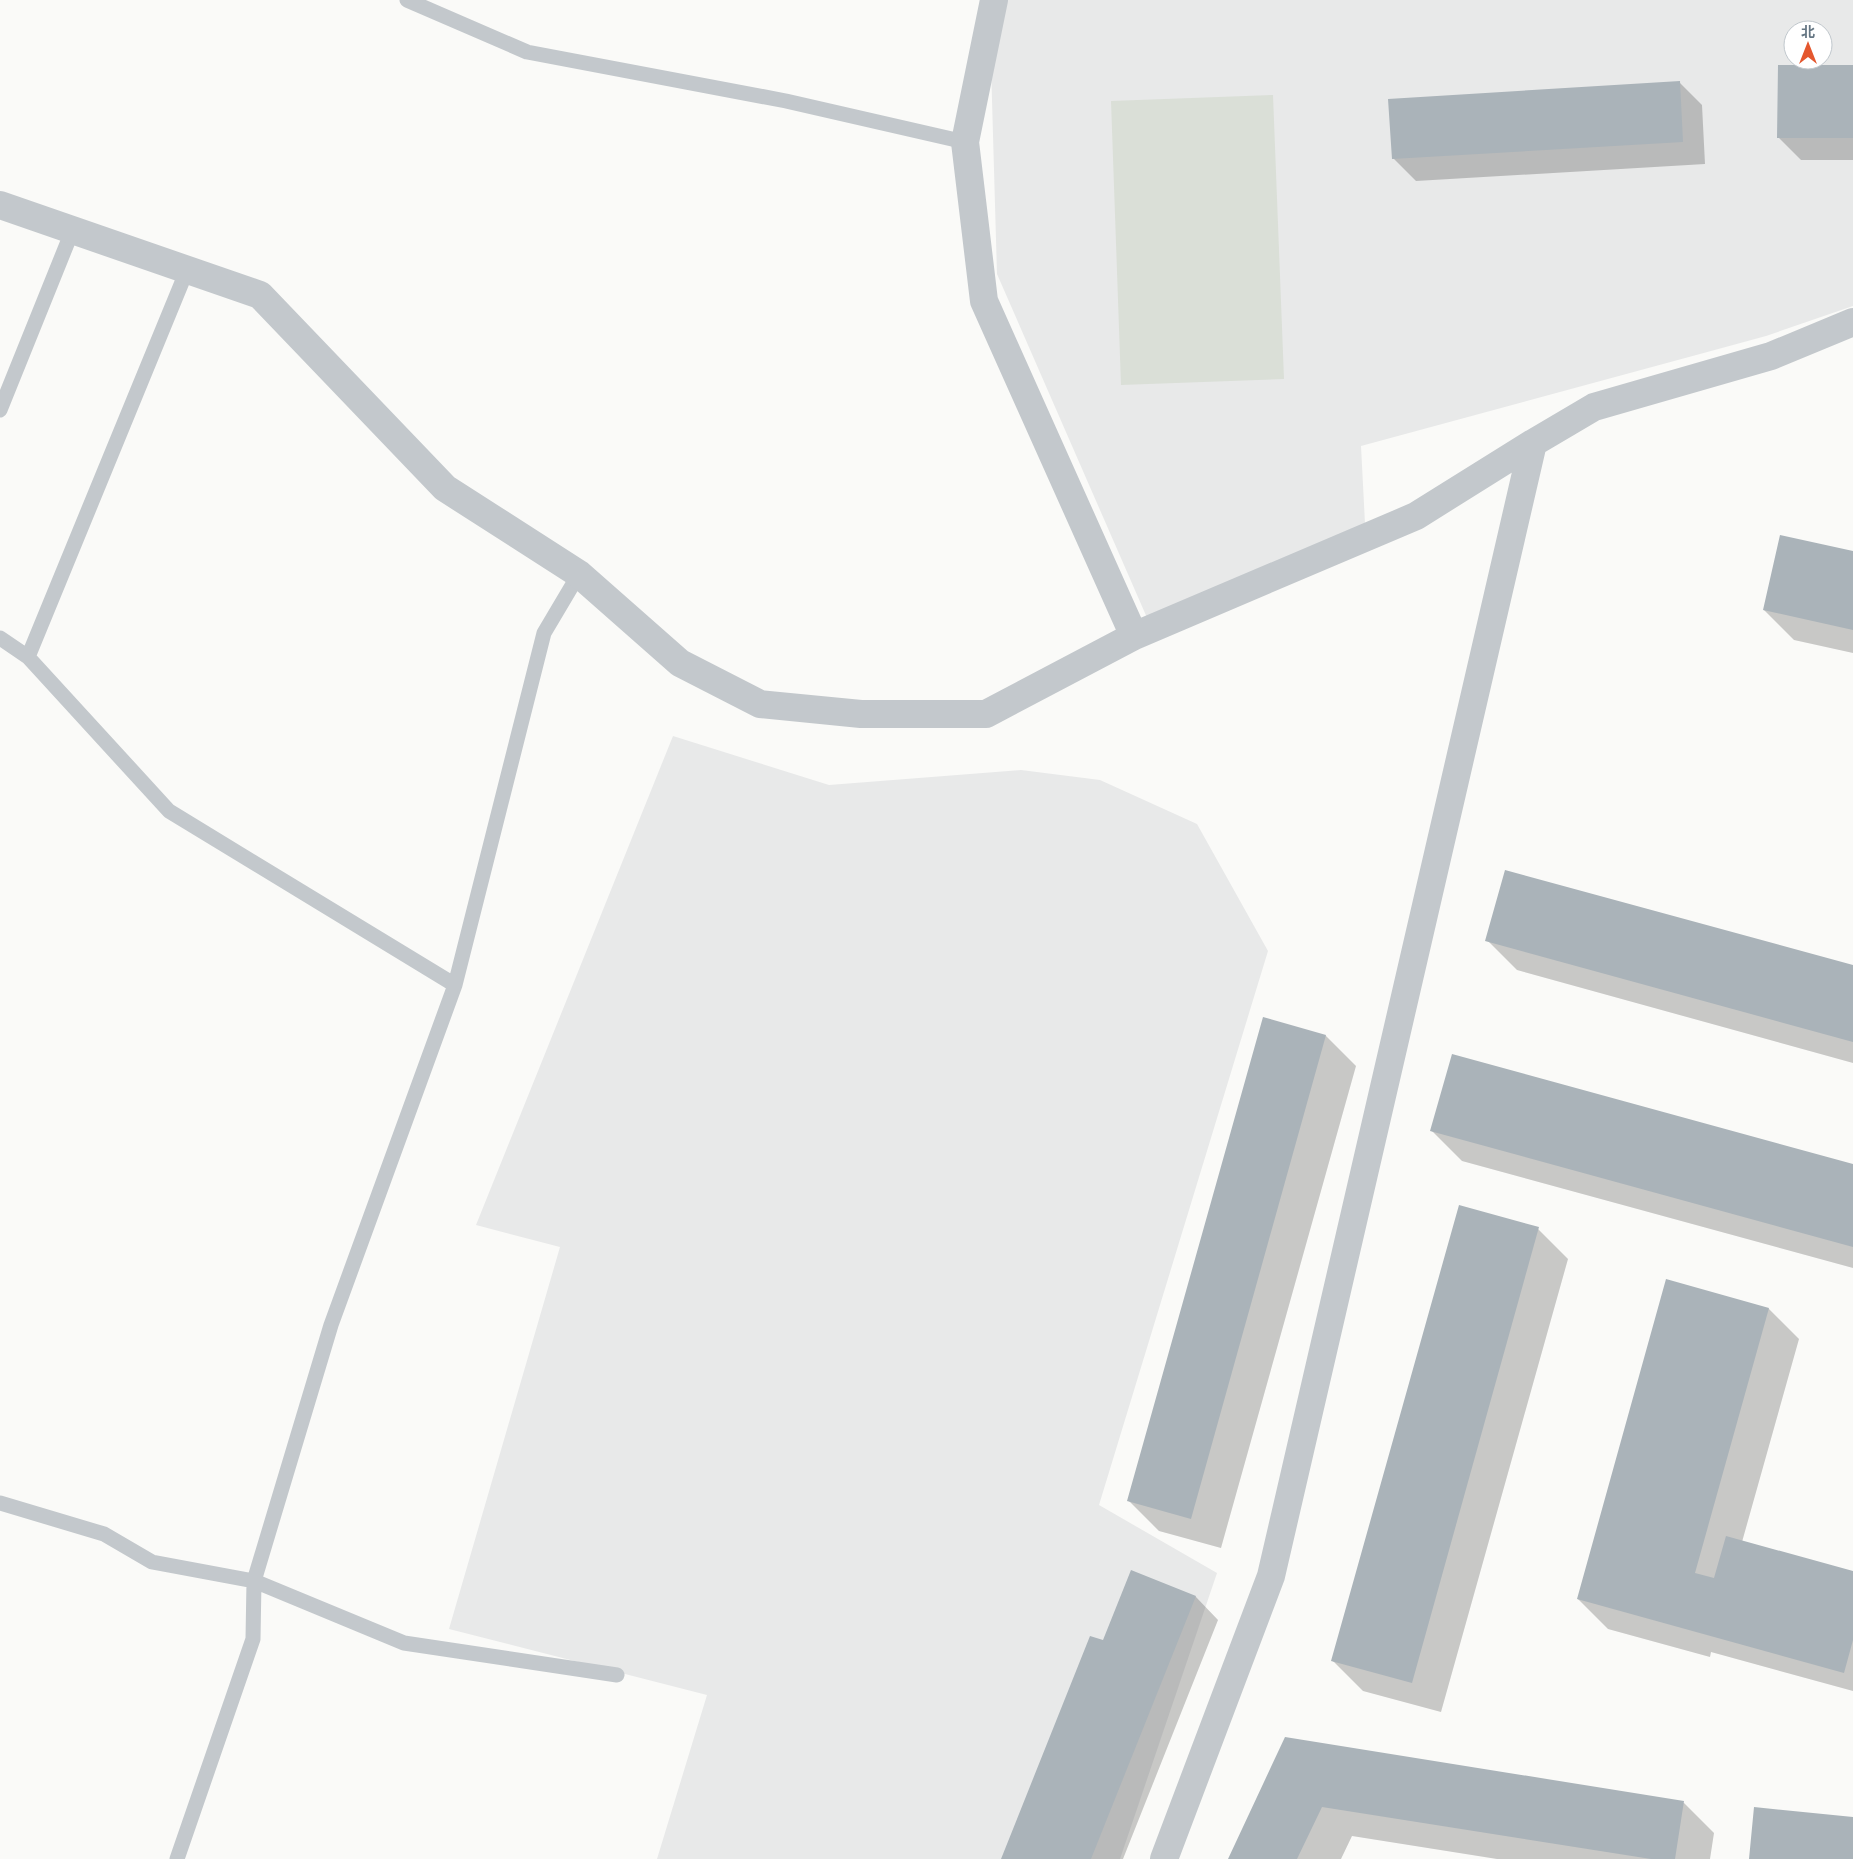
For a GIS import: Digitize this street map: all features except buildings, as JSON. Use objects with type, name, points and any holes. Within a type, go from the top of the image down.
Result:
[{"type":"street","points":[[994,0],[965,142],[984,301],[1134,636]]},
{"type":"street","points":[[0,205],[260,295],[445,488],[579,574],[680,663],[760,704],[861,714],[986,714],[1134,636],[1416,516],[1594,407],[1770,356],[1853,322]]},
{"type":"street","points":[[1164,1859],[1271,1576],[1533,443]]},
{"type":"lane","points":[[407,0],[527,52],[786,101],[965,142]]},
{"type":"lane","points":[[0,410],[73,229]]},
{"type":"lane","points":[[28,658],[187,270]]},
{"type":"lane","points":[[177,1859],[253,1639],[254,1581],[331,1325],[455,985],[544,633],[579,574]]},
{"type":"lane","points":[[0,638],[28,658],[169,811],[455,985]]},
{"type":"lane","points":[[0,1503],[104,1534],[152,1562],[254,1581],[404,1643],[616,1675]]},
{"type":"shaded area","points":[[1007,0],[1853,0],[1853,306],[1766,336],[1361,446],[1366,543],[1148,620],[997,274],[991,65]]},
{"type":"shaded area","points":[[1273,95],[1284,379],[1121,385],[1111,101]]},
{"type":"shaded area","points":[[673,736],[829,785],[1021,770],[1100,780],[1197,824],[1268,951],[1099,1505],[1217,1573],[1120,1859],[657,1859],[707,1695],[449,1629],[560,1247],[476,1225]]}]
